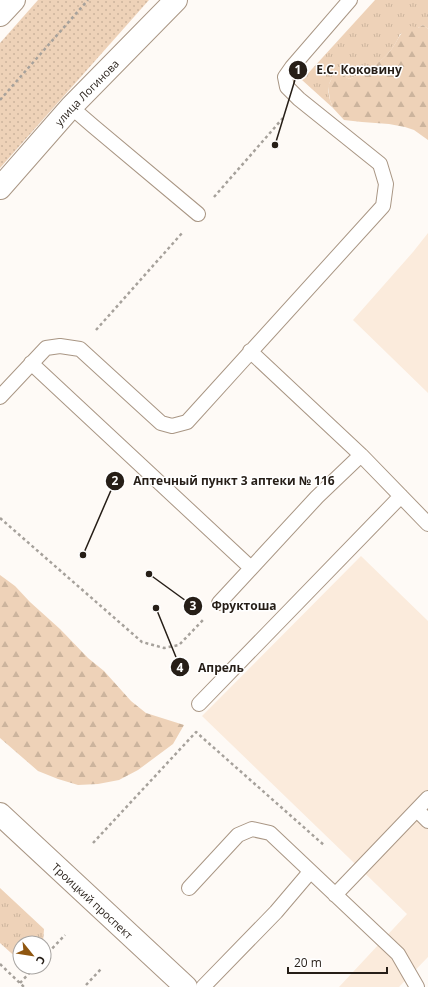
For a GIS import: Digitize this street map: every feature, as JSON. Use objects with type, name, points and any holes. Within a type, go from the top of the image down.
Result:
[{"type":"street","points":[[0,15],[14,0]]},
{"type":"street","name":"улица Логинова","points":[[0,188],[71,107],[176,0]]},
{"type":"street","name":"Троицкий проспект","points":[[0,814],[186,987]]},
{"type":"lane","points":[[0,397],[31,362],[46,348],[60,346],[80,349],[161,423],[172,426],[187,422],[383,206],[386,184],[380,164],[299,100],[287,87],[285,77],[350,0]]},
{"type":"lane","points":[[71,107],[198,214]]},
{"type":"lane","points":[[250,351],[361,455],[428,524]]},
{"type":"lane","points":[[31,362],[252,568]]},
{"type":"lane","points":[[220,603],[317,497],[361,455]]},
{"type":"lane","points":[[199,704],[401,496]]},
{"type":"lane","points":[[335,895],[428,798]]},
{"type":"lane","points":[[417,810],[428,821]]},
{"type":"lane","points":[[189,888],[238,835],[252,830],[270,833],[398,954],[417,987]]},
{"type":"lane","points":[[203,987],[276,912],[310,872]]},
{"type":"path","points":[[0,100],[88,0]]},
{"type":"path","points":[[0,518],[142,642],[164,648],[179,645],[220,603]]},
{"type":"path","points":[[93,843],[196,732],[325,846]]},
{"type":"path","points":[[52,948],[64,934]]},
{"type":"path","points":[[0,964],[24,987]]},
{"type":"path","points":[[86,985],[101,969]]},
{"type":"path","points":[[20,983],[28,975]]},
{"type":"shaded area","points":[[428,233],[428,393],[353,320]]},
{"type":"shaded area","points":[[361,556],[428,621],[428,957],[399,987],[339,987],[407,914],[202,716]]},
{"type":"green space","points":[[38,0],[149,0],[0,168],[0,43]]},
{"type":"green space","points":[[375,0],[428,0],[428,29],[423,25],[400,34],[386,56],[372,67],[349,79],[343,75],[331,80],[329,83],[329,94],[333,108],[302,80]]},
{"type":"green space","points":[[423,25],[428,29],[428,140],[414,130],[405,127],[344,120],[333,108],[330,100],[328,86],[331,80],[337,75],[343,75],[349,79],[361,74],[386,56],[407,28],[411,26],[418,28]]},
{"type":"green space","points":[[0,575],[15,586],[88,658],[104,671],[131,701],[146,713],[184,725],[173,744],[138,770],[119,780],[98,784],[78,785],[38,771],[0,738]]},
{"type":"green space","points":[[0,888],[44,929],[44,935],[12,935],[12,954],[0,943]]},
{"type":"place","name":"Е.С. Коковину","points":[[275,145]]},
{"type":"place","name":"Аптечный пункт 3 аптеки № 116","points":[[83,555]]},
{"type":"place","name":"Фруктоша","points":[[149,574]]},
{"type":"place","name":"Апрель","points":[[156,608]]}]
